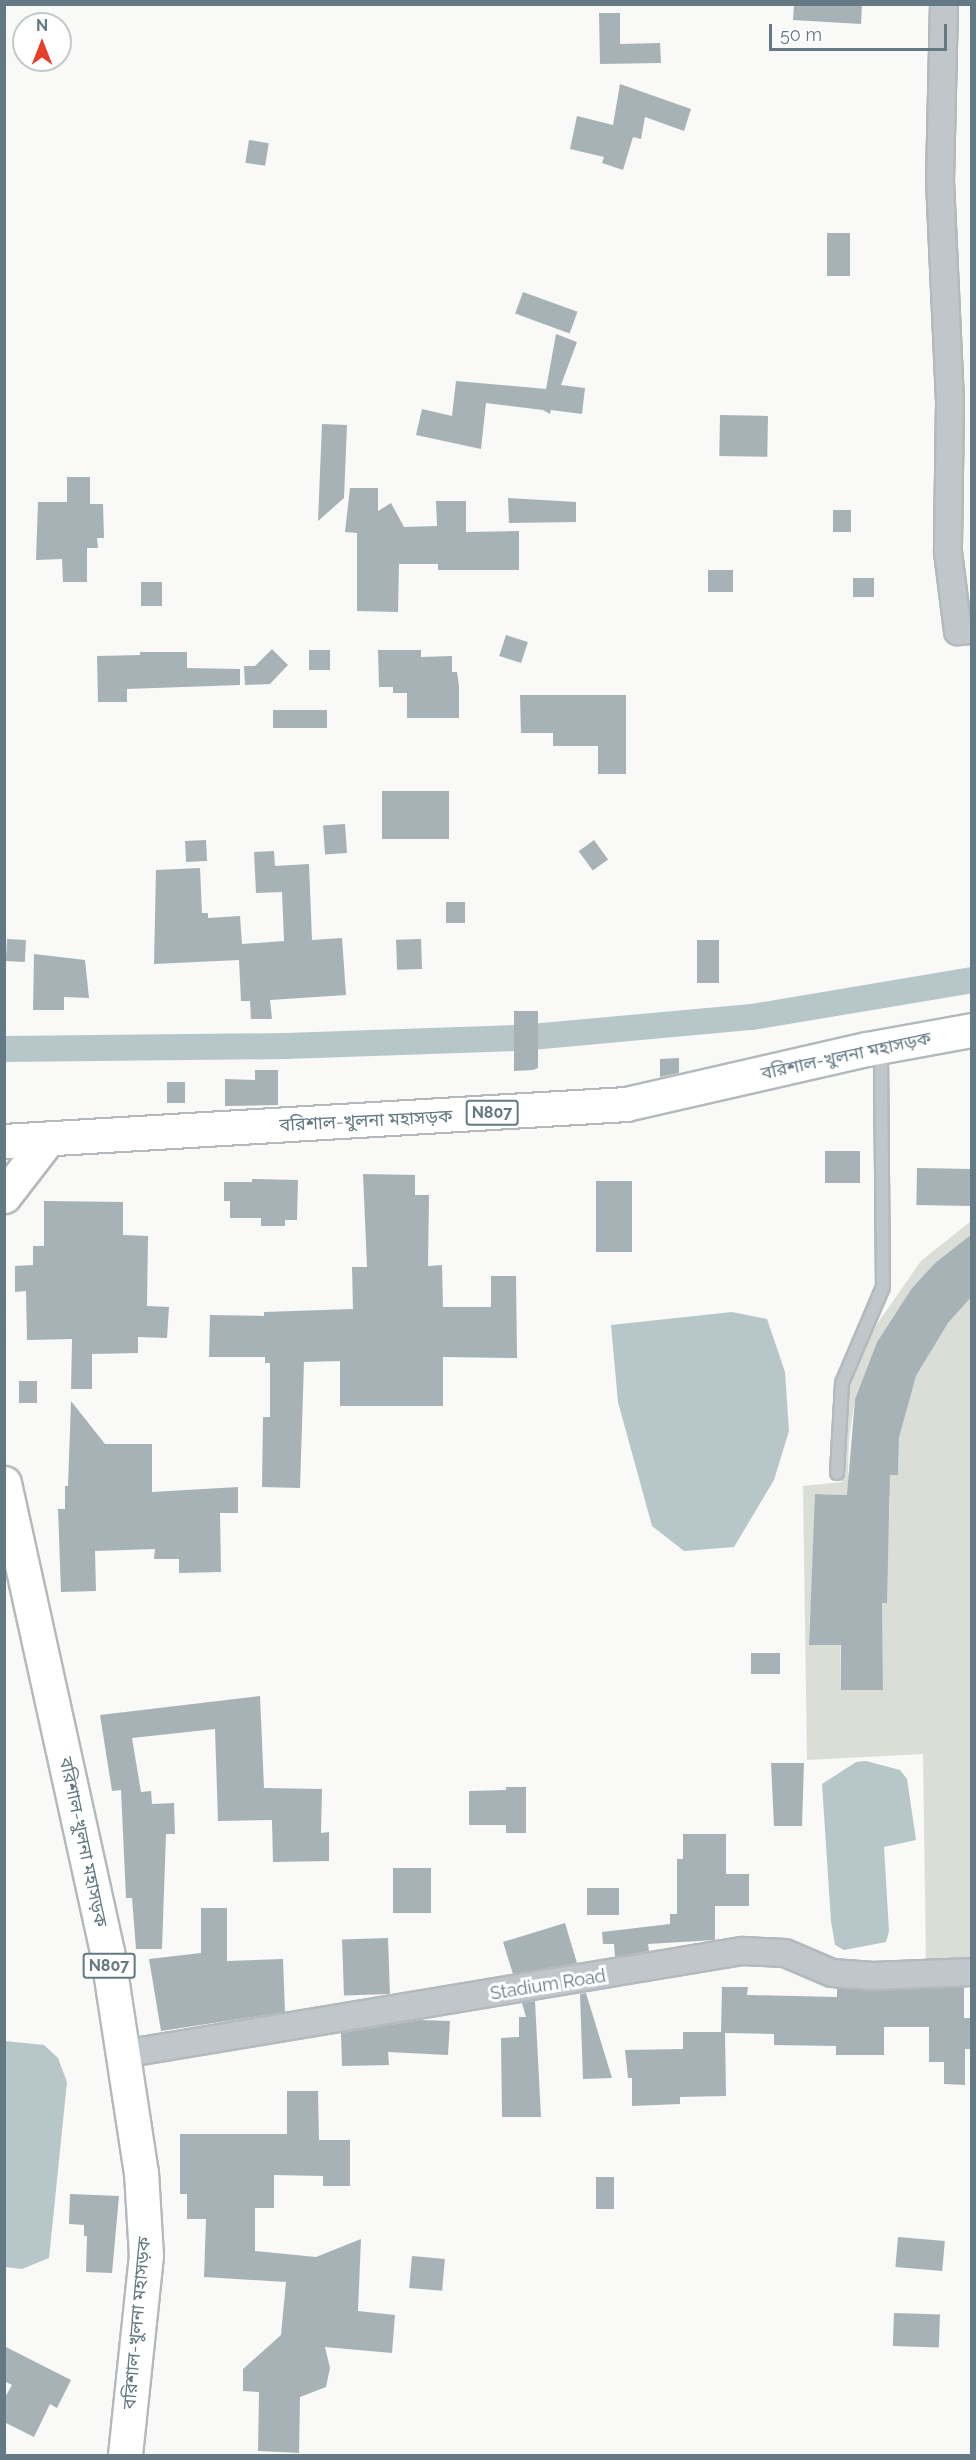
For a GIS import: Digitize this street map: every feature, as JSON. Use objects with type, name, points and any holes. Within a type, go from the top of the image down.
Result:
[{"type":"highway","name":"বরিশাল-খুলনা মহাসড়ক","points":[[4,1141],[626,1104],[881,1047],[972,1030]]},
{"type":"highway","points":[[4,1196],[48,1139]]},
{"type":"highway","name":"বরিশাল-খুলনা মহাসড়ক","points":[[4,1484],[107,1951],[141,2172],[146,2255],[124,2456]]},
{"type":"street","points":[[944,4],[940,181],[950,391],[948,552],[957,631],[972,630]]},
{"type":"street","name":"Stadium Road","points":[[123,2054],[742,1951],[785,1953],[832,1973],[873,1976],[972,1972]]},
{"type":"lane","points":[[837,1473],[842,1383],[883,1287],[881,1047]]},
{"type":"shaded area","points":[[971,1221],[971,1235],[935,1263],[912,1288],[877,1342],[855,1399],[849,1440],[848,1474],[898,1475],[899,1438],[916,1376],[948,1323],[971,1296],[971,1962],[926,1964],[923,1754],[807,1760],[803,1486],[842,1482],[847,1389],[877,1324],[921,1261]],"holes":[[[815,1494],[890,1496],[886,1603]],[[810,1607],[834,1607],[809,1644]],[[882,1621],[883,1690],[841,1690],[840,1622]]]},
{"type":"shaded area","points":[[732,1312],[767,1319],[785,1372],[789,1431],[774,1480],[734,1547],[684,1551],[652,1526],[618,1402],[611,1325]]},
{"type":"shaded area","points":[[866,1761],[900,1770],[907,1779],[916,1840],[884,1847],[889,1931],[886,1942],[844,1950],[835,1945],[831,1921],[822,1784],[856,1762]]},
{"type":"shaded area","points":[[5,2041],[44,2045],[58,2058],[67,2082],[49,2258],[22,2269],[5,2267]]},
{"type":"building","points":[[794,4],[862,4],[861,24],[793,20]]},
{"type":"building","points":[[599,13],[620,13],[620,44],[660,43],[661,63],[600,64]]},
{"type":"building","points":[[620,84],[691,109],[684,131],[645,117],[641,139],[633,137],[623,170],[602,163],[604,157],[570,149],[577,116],[613,125]]},
{"type":"building","points":[[249,140],[269,143],[265,166],[245,163]]},
{"type":"building","points":[[827,233],[850,233],[850,276],[827,276]]},
{"type":"building","points":[[523,292],[578,312],[570,333],[515,314]]},
{"type":"building","points":[[556,334],[577,342],[561,385],[585,388],[582,414],[551,410],[550,414],[543,410],[486,403],[481,449],[416,435],[422,409],[452,416],[456,381],[546,389]]},
{"type":"building","points":[[720,415],[768,416],[767,457],[719,456]]},
{"type":"building","points":[[322,424],[347,425],[344,498],[318,521]]},
{"type":"building","points":[[67,477],[90,477],[90,504],[103,504],[104,538],[97,538],[98,548],[87,548],[87,582],[63,582],[62,559],[36,560],[38,502],[67,502]]},
{"type":"building","points":[[350,488],[378,488],[378,511],[391,503],[404,527],[437,526],[436,501],[466,501],[466,532],[519,531],[519,570],[438,570],[438,564],[399,564],[398,612],[357,611],[357,533],[345,532]]},
{"type":"building","points":[[508,498],[576,502],[576,522],[509,523]]},
{"type":"building","points":[[833,510],[851,510],[851,532],[833,532]]},
{"type":"building","points":[[708,570],[733,570],[733,592],[708,592]]},
{"type":"building","points":[[853,578],[874,578],[874,597],[853,597]]},
{"type":"building","points":[[141,582],[162,582],[162,606],[141,606]]},
{"type":"building","points":[[506,635],[528,642],[521,663],[499,656]]},
{"type":"building","points":[[272,649],[288,665],[270,684],[245,685],[244,666],[255,666]]},
{"type":"building","points":[[309,650],[330,650],[330,670],[309,670]]},
{"type":"building","points":[[378,650],[421,650],[421,657],[452,656],[452,672],[457,672],[459,686],[459,718],[407,718],[407,693],[393,693],[393,687],[379,687]]},
{"type":"building","points":[[140,652],[187,652],[187,668],[240,669],[240,685],[127,689],[127,702],[98,702],[97,656],[140,655]]},
{"type":"building","points":[[520,695],[626,695],[626,774],[598,774],[598,746],[553,746],[553,733],[521,733]]},
{"type":"building","points":[[273,710],[327,710],[327,728],[273,728]]},
{"type":"building","points":[[382,791],[449,791],[449,839],[382,839]]},
{"type":"building","points":[[345,824],[347,853],[325,854],[323,826]]},
{"type":"building","points":[[206,840],[207,861],[186,862],[185,841]]},
{"type":"building","points":[[594,840],[608,859],[593,871],[579,851]]},
{"type":"building","points":[[274,851],[275,866],[309,864],[312,940],[342,938],[346,995],[270,1000],[272,1019],[251,1019],[250,1001],[241,1001],[239,960],[154,964],[156,870],[200,868],[202,913],[208,913],[208,918],[240,916],[242,944],[284,941],[282,892],[256,893],[254,852]]},
{"type":"building","points":[[446,902],[465,902],[465,923],[446,923]]},
{"type":"building","points":[[7,939],[26,940],[25,962],[6,961]]},
{"type":"building","points":[[421,939],[422,969],[397,970],[396,940]]},
{"type":"building","points":[[697,940],[719,940],[719,983],[697,983]]},
{"type":"building","points":[[34,954],[85,960],[89,998],[64,997],[64,1010],[33,1010]]},
{"type":"building","points":[[514,1011],[538,1011],[538,1068],[533,1070],[514,1071]]},
{"type":"building","points":[[679,1058],[679,1073],[660,1077],[660,1059]]},
{"type":"building","points":[[255,1070],[278,1070],[278,1105],[225,1106],[225,1079],[255,1080]]},
{"type":"building","points":[[167,1082],[185,1082],[185,1103],[167,1103]]},
{"type":"building","points":[[825,1151],[860,1151],[860,1183],[825,1183]]},
{"type":"building","points":[[917,1168],[972,1169],[971,1206],[916,1205]]},
{"type":"building","points":[[363,1174],[415,1175],[415,1195],[429,1195],[428,1266],[442,1265],[443,1307],[491,1307],[491,1276],[516,1276],[517,1358],[443,1357],[443,1406],[340,1406],[340,1361],[304,1362],[300,1488],[262,1487],[263,1417],[270,1417],[270,1363],[265,1363],[265,1357],[209,1357],[210,1315],[264,1316],[264,1312],[353,1309],[352,1267],[367,1267]]},
{"type":"building","points":[[252,1179],[298,1180],[297,1220],[285,1220],[285,1226],[261,1226],[261,1218],[230,1218],[230,1201],[224,1201],[224,1182],[252,1182]]},
{"type":"building","points":[[596,1181],[632,1181],[632,1252],[596,1252]]},
{"type":"building","points":[[44,1201],[123,1202],[123,1235],[148,1236],[147,1306],[169,1307],[167,1338],[138,1337],[138,1353],[92,1354],[92,1389],[71,1389],[72,1339],[27,1340],[26,1291],[15,1292],[15,1266],[33,1265],[33,1246],[44,1246]]},
{"type":"building","points":[[972,1234],[972,1296],[948,1323],[916,1376],[899,1438],[898,1475],[890,1475],[887,1603],[882,1603],[883,1690],[841,1690],[841,1645],[809,1645],[815,1494],[847,1495],[855,1399],[877,1342],[912,1288],[935,1263]]},
{"type":"building","points":[[19,1381],[37,1381],[37,1403],[19,1403]]},
{"type":"building","points":[[71,1401],[105,1444],[152,1444],[152,1492],[238,1487],[238,1513],[220,1513],[221,1572],[179,1573],[179,1559],[154,1559],[155,1549],[95,1551],[96,1591],[61,1592],[58,1509],[65,1509],[65,1486],[68,1486]]},
{"type":"building","points":[[751,1653],[780,1653],[780,1674],[751,1674]]},
{"type":"building","points":[[260,1696],[264,1788],[322,1789],[321,1833],[329,1832],[329,1861],[273,1862],[272,1820],[218,1821],[215,1729],[132,1738],[141,1792],[151,1791],[152,1804],[174,1803],[175,1834],[166,1834],[162,1949],[136,1949],[132,1898],[126,1898],[121,1790],[112,1791],[100,1715]]},
{"type":"building","points":[[771,1763],[804,1763],[802,1826],[774,1826]]},
{"type":"building","points":[[506,1787],[526,1787],[526,1833],[506,1833],[506,1825],[469,1825],[469,1791],[506,1790]]},
{"type":"building","points":[[683,1834],[726,1834],[726,1874],[749,1874],[749,1906],[715,1906],[715,1940],[648,1944],[649,1951],[615,1957],[614,1944],[603,1944],[602,1932],[670,1924],[670,1914],[677,1914],[677,1859],[683,1859]]},
{"type":"building","points":[[393,1868],[431,1868],[431,1913],[393,1913]]},
{"type":"building","points":[[587,1888],[619,1888],[619,1915],[587,1915]]},
{"type":"building","points":[[201,1908],[227,1908],[227,1961],[283,1959],[285,2012],[161,2031],[149,1959],[201,1953]]},
{"type":"building","points":[[565,1923],[577,1963],[513,1974],[503,1942]]},
{"type":"building","points":[[388,1938],[390,1994],[344,1996],[342,1940]]},
{"type":"building","points":[[722,1987],[748,1987],[747,1995],[837,1997],[837,1988],[964,1987],[964,2018],[972,2018],[972,2049],[965,2049],[965,2085],[944,2084],[944,2062],[929,2062],[929,2027],[884,2027],[884,2055],[836,2055],[836,2046],[774,2045],[774,2034],[725,2033],[726,2096],[680,2097],[680,2104],[632,2106],[632,2078],[628,2078],[625,2050],[683,2049],[683,2032],[721,2032]]},
{"type":"building","points":[[586,1993],[612,2078],[583,2079],[580,1994]]},
{"type":"building","points":[[535,2001],[541,2117],[502,2117],[501,2038],[519,2037],[519,2017],[526,2017],[522,2003]]},
{"type":"building","points":[[420,2020],[450,2021],[448,2055],[388,2052],[389,2065],[342,2066],[341,2033]]},
{"type":"building","points":[[287,2091],[318,2091],[319,2140],[350,2140],[350,2186],[323,2186],[323,2176],[274,2175],[274,2208],[255,2208],[255,2251],[316,2257],[361,2239],[358,2311],[395,2315],[392,2353],[325,2347],[330,2368],[326,2387],[300,2397],[299,2453],[258,2451],[259,2392],[243,2391],[243,2369],[281,2335],[286,2282],[204,2277],[206,2219],[187,2219],[187,2194],[180,2194],[180,2134],[287,2134]]},
{"type":"building","points":[[596,2177],[614,2177],[614,2209],[596,2209]]},
{"type":"building","points":[[70,2194],[119,2196],[112,2273],[86,2272],[87,2236],[84,2236],[84,2225],[69,2224]]},
{"type":"building","points":[[898,2237],[945,2241],[942,2271],[895,2267]]},
{"type":"building","points":[[412,2256],[445,2259],[442,2291],[409,2288]]},
{"type":"building","points":[[894,2313],[940,2315],[939,2348],[893,2346]]},
{"type":"building","points":[[4,2346],[71,2380],[57,2408],[50,2404],[34,2437],[4,2422],[4,2399],[12,2385],[4,2381]]},
{"type":"waterway","points":[[4,1049],[286,1046],[520,1038],[752,1017],[972,980]]}]
